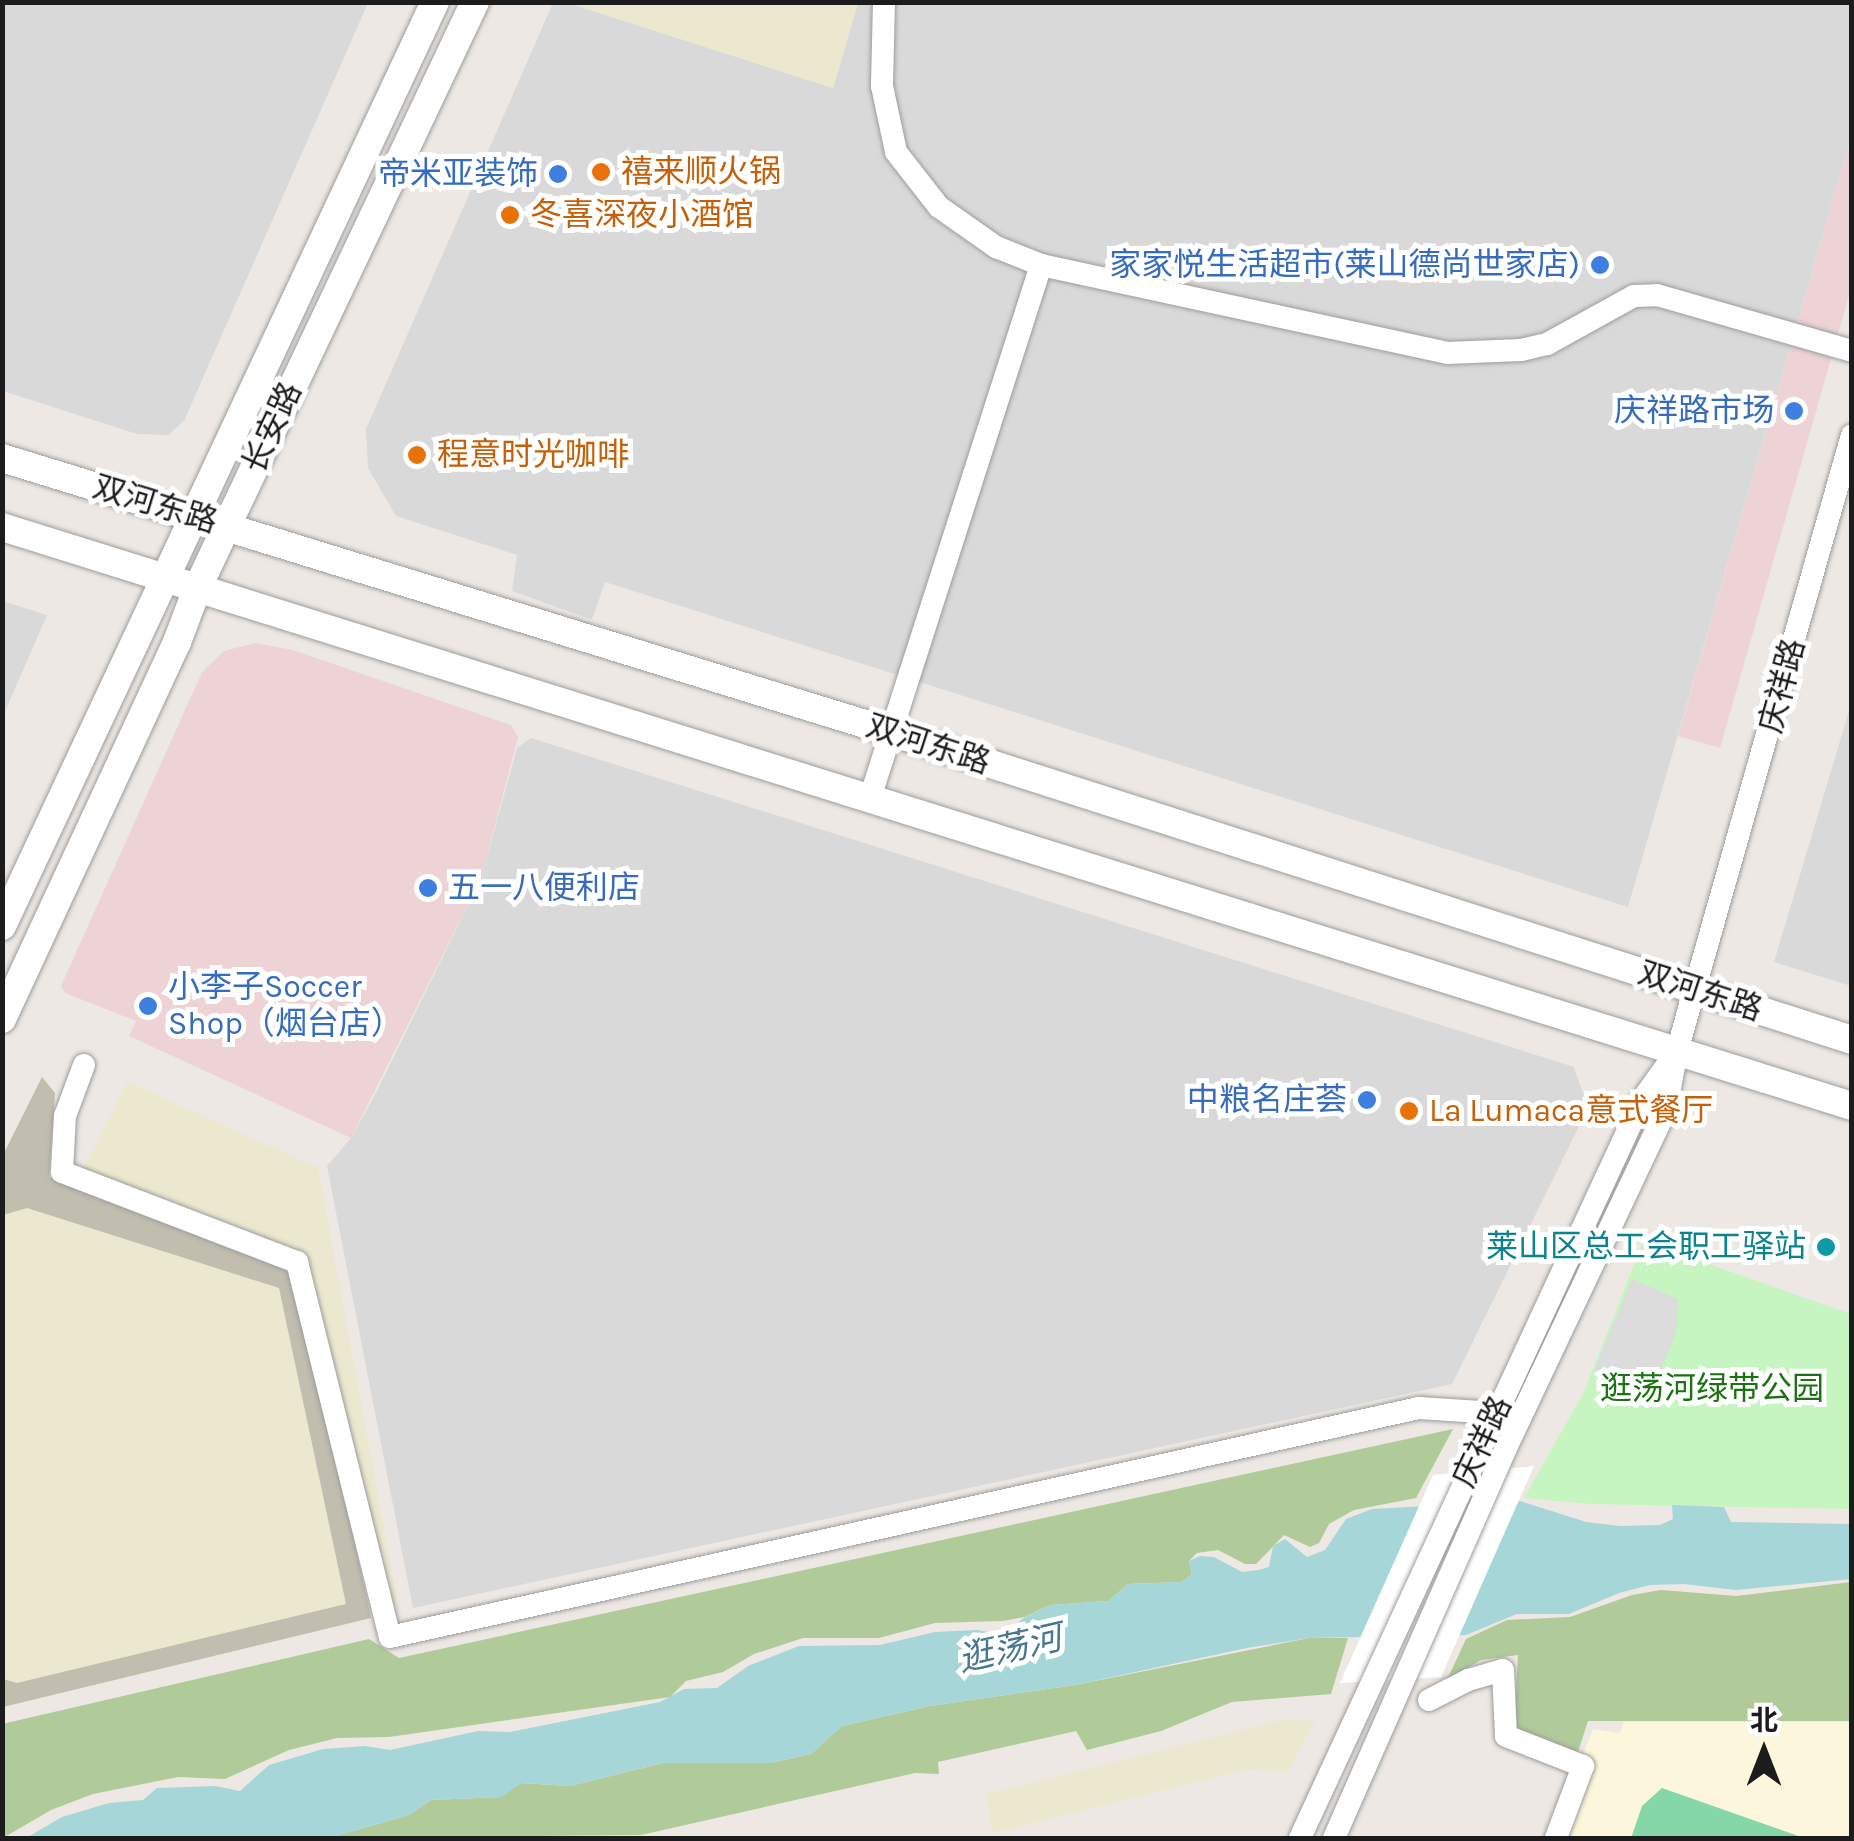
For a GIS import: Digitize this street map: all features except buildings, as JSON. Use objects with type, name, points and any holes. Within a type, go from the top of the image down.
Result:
[{"type":"street","name":"长安路","points":[[2,926],[435,2]]},
{"type":"street","name":"长安路","points":[[2,1019],[177,642],[197,589],[475,2]]},
{"type":"street","points":[[884,2],[882,86],[896,152],[940,207],[996,247],[1040,265],[1448,354],[1521,350],[1547,344],[1634,296],[1658,294],[1852,352]]},
{"type":"street","points":[[870,798],[888,731],[1040,265]]},
{"type":"street","name":"庆祥路","points":[[1334,1838],[1497,1469],[1666,1109],[1677,1051],[1852,435]]},
{"type":"street","name":"双河东路","points":[[2,458],[888,731],[1852,1040]]},
{"type":"street","name":"双河东路","points":[[2,527],[1852,1106]]},
{"type":"street","name":"庆祥路","points":[[1300,1838],[1366,1688],[1642,1100],[1677,1051]]},
{"type":"street","points":[[84,1065],[66,1116],[62,1172],[296,1262],[390,1637],[1419,1408],[1496,1413]]},
{"type":"street","points":[[1429,1700],[1468,1680],[1503,1670],[1506,1736],[1583,1766],[1556,1838]]},
{"type":"shaded area","points":[[3,2],[368,3],[184,421],[168,435],[137,434],[3,391]]},
{"type":"shaded area","points":[[858,2],[833,88],[568,3]]},
{"type":"shaded area","points":[[553,3],[568,3],[833,88],[858,3],[1851,3],[1851,137],[1628,907],[605,582],[592,620],[512,591],[517,555],[396,516],[368,468],[366,429]]},
{"type":"shaded area","name":"庆祥路市场","points":[[1851,137],[1851,289],[1720,748],[1678,736]]},
{"type":"shaded area","points":[[2,601],[47,615],[3,716]]},
{"type":"shaded area","points":[[255,643],[293,650],[511,725],[518,737],[481,879],[351,1138],[129,1036],[136,1021],[65,993],[61,986],[202,672],[224,651]]},
{"type":"shaded area","points":[[1851,704],[1851,986],[1774,962]]},
{"type":"shaded area","points":[[531,738],[1574,1067],[1588,1108],[1452,1384],[413,1608],[327,1166],[351,1138],[376,1093],[481,879],[517,748]]},
{"type":"shaded area","points":[[42,1077],[55,1093],[49,1177],[297,1271],[371,1618],[3,1707],[2,1157]]},
{"type":"shaded area","points":[[128,1082],[318,1168],[399,1610],[380,1613],[301,1258],[82,1171]]},
{"type":"shaded area","points":[[27,1208],[279,1288],[346,1604],[17,1683],[3,1679],[3,1215]]},
{"type":"shaded area","points":[[1632,1279],[1678,1299],[1676,1333],[1654,1386],[1636,1387],[1594,1370]]},
{"type":"shaded area","points":[[1281,1720],[1315,1720],[1288,1771],[1245,1770],[993,1833],[986,1794]]},
{"type":"shaded area","points":[[1624,1722],[1851,1722],[1851,1838],[1551,1838],[1593,1729],[1620,1733]]},
{"type":"green space","name":"逛荡河绿带公园","points":[[1643,1241],[1851,1314],[1851,1509],[1591,1504],[1524,1498],[1584,1392]]},
{"type":"green space","points":[[1453,1429],[1416,1498],[1354,1510],[1329,1524],[1319,1543],[1310,1547],[1284,1535],[1256,1564],[1245,1564],[1218,1550],[1197,1553],[1189,1561],[1192,1574],[1182,1582],[1128,1584],[1108,1601],[1050,1605],[1025,1617],[1002,1621],[935,1623],[879,1638],[803,1638],[754,1654],[723,1672],[686,1681],[670,1697],[389,1737],[337,1738],[289,1750],[225,1779],[178,1777],[93,1794],[51,1810],[3,1838],[2,1724],[369,1639],[399,1658]]},
{"type":"green space","points":[[1851,1582],[1851,1721],[1588,1721],[1577,1755],[1532,1740],[1514,1726],[1518,1655],[1481,1660],[1447,1680],[1466,1639],[1507,1620],[1570,1617],[1632,1595],[1661,1590],[1736,1596]]},
{"type":"green space","points":[[1309,1638],[1348,1638],[1331,1694],[1232,1702],[1161,1731],[1087,1750],[1076,1731],[938,1762],[939,1774],[915,1773],[641,1835],[329,1838],[409,1815],[431,1800],[501,1797],[521,1783],[570,1786],[663,1763],[770,1763],[811,1754],[842,1726],[930,1706],[1075,1685]]},
{"type":"green space","points":[[1662,1788],[1804,1838],[1631,1838],[1642,1806]]},
{"type":"water","name":"逛荡河","points":[[1520,1501],[1586,1522],[1620,1526],[1660,1525],[1673,1519],[1672,1505],[1724,1507],[1731,1522],[1851,1524],[1851,1579],[1736,1590],[1650,1585],[1569,1614],[1517,1614],[1466,1635],[1309,1638],[1247,1648],[1075,1685],[930,1706],[842,1726],[811,1754],[770,1763],[663,1763],[570,1786],[521,1783],[502,1797],[431,1800],[409,1815],[329,1838],[26,1838],[62,1817],[109,1803],[143,1800],[157,1788],[215,1786],[240,1791],[269,1765],[323,1749],[365,1746],[390,1750],[478,1731],[510,1732],[660,1702],[684,1689],[717,1688],[748,1666],[799,1646],[880,1645],[935,1632],[977,1630],[1006,1635],[1022,1619],[1050,1605],[1108,1601],[1128,1584],[1182,1582],[1192,1574],[1189,1561],[1200,1556],[1214,1557],[1242,1572],[1258,1570],[1269,1567],[1273,1546],[1285,1539],[1307,1557],[1325,1550],[1346,1519],[1372,1509]]},
{"type":"pier","points":[[1534,1466],[1441,1677],[1340,1683],[1433,1475]]},
{"type":"place","name":"禧来顺火锅","points":[[601,172]]},
{"type":"place","name":"帝米亚装饰","points":[[558,174]]},
{"type":"place","name":"冬喜深夜小酒馆","points":[[510,215]]},
{"type":"place","name":"家家悦生活超市(莱山德尚世家店)","points":[[1600,265]]},
{"type":"place","name":"庆祥路市场","points":[[1794,411]]},
{"type":"place","name":"程意时光咖啡","points":[[417,455]]},
{"type":"place","name":"五一八便利店","points":[[428,888]]},
{"type":"place","name":"小李子Soccer Shop（烟台店）","points":[[148,1006]]},
{"type":"place","name":"中粮名庄荟","points":[[1367,1100]]},
{"type":"place","name":"La Lumaca意式餐厅","points":[[1409,1111]]},
{"type":"place","name":"莱山区总工会职工驿站","points":[[1826,1247]]}]
